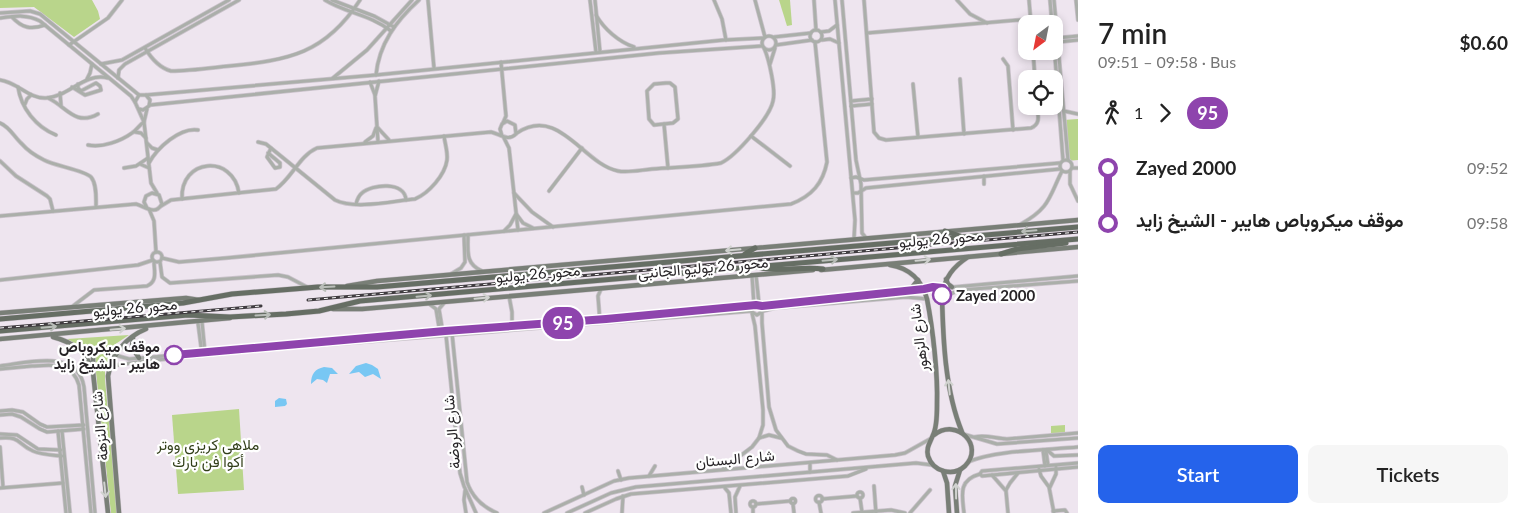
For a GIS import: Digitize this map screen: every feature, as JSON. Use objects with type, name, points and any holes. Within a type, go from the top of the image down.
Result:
[{"type":"highway","name":"محور 26 يوليو","points":[[0,319],[183,303],[232,294],[344,286],[376,287],[1078,227]]},
{"type":"highway","points":[[945,231],[963,237]]},
{"type":"highway","points":[[1000,254],[1017,249],[1066,243],[1078,239]]},
{"type":"highway","name":"محور 26 يوليو","points":[[0,331],[188,315],[239,316],[309,312],[360,301],[1078,239]]},
{"type":"highway","points":[[743,256],[755,248]]},
{"type":"highway","points":[[646,263],[642,269],[646,276]]},
{"type":"highway","points":[[614,266],[619,273],[617,278]]},
{"type":"highway","points":[[756,267],[770,270],[824,269]]},
{"type":"main road","name":"محور 26 يوليو الجانبى","points":[[344,286],[483,271],[1078,220]]},
{"type":"main road","name":"محور 26 يوليو الجانبى","points":[[329,309],[356,309],[1078,247]]},
{"type":"main road","name":"شارع الزهور","points":[[963,433],[950,398],[942,301],[946,280],[956,266],[970,256]]},
{"type":"main road","name":"شارع الزهور","points":[[882,264],[906,269],[918,280],[924,289],[927,299],[937,398],[932,437]]},
{"type":"main road","points":[[910,290],[918,280]]},
{"type":"main road","points":[[946,280],[952,287]]},
{"type":"main road","points":[[924,289],[933,287],[943,288]]},
{"type":"main road","points":[[0,313],[186,298],[200,300]]},
{"type":"main road","points":[[0,339],[152,327],[239,316]]},
{"type":"main road","name":"شارع النزهة","points":[[119,513],[108,378],[110,366],[123,344],[133,336],[152,327]]},
{"type":"main road","name":"شارع النزهة","points":[[48,336],[65,340],[77,347],[87,357],[94,372],[108,513]]},
{"type":"main road","points":[[133,336],[132,347],[139,358]]},
{"type":"main road","points":[[94,372],[92,358],[95,353],[101,350],[115,355]]},
{"type":"main road","points":[[957,513],[955,486],[960,470],[968,462],[971,448],[968,439],[963,433],[950,428],[938,431],[932,437],[927,450],[930,461],[943,472],[960,470]]},
{"type":"main road","points":[[943,472],[947,483],[950,513]]},
{"type":"street","points":[[70,45],[108,18],[122,0]]},
{"type":"street","points":[[118,78],[119,70],[122,67],[146,50],[229,0]]},
{"type":"street","points":[[101,64],[119,62],[146,50],[239,0]]},
{"type":"street","points":[[325,0],[337,7],[353,11]]},
{"type":"street","points":[[332,0],[353,11],[394,27]]},
{"type":"street","points":[[146,50],[161,66],[171,71],[273,61],[298,54],[318,44],[336,30],[360,0]]},
{"type":"street","points":[[332,79],[362,54],[412,0]]},
{"type":"street","points":[[376,75],[380,50],[394,27],[419,0]]},
{"type":"street","points":[[428,0],[434,68]]},
{"type":"street","points":[[590,0],[598,52]]},
{"type":"street","points":[[595,0],[598,52]]},
{"type":"street","points":[[714,0],[722,19],[726,40],[730,48]]},
{"type":"street","points":[[0,216],[136,204],[154,210],[171,200],[276,189],[307,154],[317,148],[491,132],[510,138],[525,129],[533,127],[550,127],[566,135],[603,165],[622,172],[721,163],[732,157],[751,135],[774,101],[770,64],[763,47],[764,38],[755,0]]},
{"type":"street","points":[[814,0],[816,30]]},
{"type":"street","points":[[835,0],[853,193],[854,239]]},
{"type":"street","points":[[842,0],[851,106],[861,191],[862,233],[866,238]]},
{"type":"street","points":[[864,0],[874,132],[879,138],[886,140],[1035,127],[1038,115]]},
{"type":"street","points":[[956,0],[970,14],[988,23]]},
{"type":"street","points":[[1029,0],[1030,15]]},
{"type":"street","points":[[1050,0],[1052,15]]},
{"type":"street","points":[[1054,0],[1054,15]]},
{"type":"street","points":[[1076,0],[1078,20]]},
{"type":"street","points":[[0,12],[25,11],[35,12],[44,16],[139,95],[376,75],[667,45],[764,38],[811,33],[816,30]]},
{"type":"street","points":[[968,25],[970,14]]},
{"type":"street","points":[[596,15],[614,35],[625,43],[637,48]]},
{"type":"street","points":[[12,17],[26,28],[45,25]]},
{"type":"street","points":[[0,18],[31,17],[45,25],[130,96],[139,109],[144,122],[151,183],[144,202],[154,221],[156,252],[152,256],[155,278],[149,285],[94,290],[73,306]]},
{"type":"street","points":[[867,34],[1018,20]]},
{"type":"street","points":[[816,30],[821,32],[829,31],[837,25]]},
{"type":"street","points":[[388,26],[391,31]]},
{"type":"street","points":[[821,32],[821,40]]},
{"type":"street","points":[[0,280],[138,265],[161,260],[173,262],[191,261],[791,204],[809,195],[822,181],[828,162],[814,41],[810,38],[811,33]]},
{"type":"street","points":[[1063,39],[1078,36]]},
{"type":"street","points":[[770,64],[776,46],[774,37]]},
{"type":"street","points":[[139,109],[143,110],[149,106],[223,96],[668,53],[725,48],[763,47],[771,50],[776,46],[830,38],[836,40],[839,44]]},
{"type":"street","points":[[725,48],[726,40]]},
{"type":"street","points":[[1063,41],[1078,40]]},
{"type":"street","points":[[667,45],[668,53]]},
{"type":"street","points":[[548,57],[549,65]]},
{"type":"street","points":[[1003,59],[1008,66],[1013,130]]},
{"type":"street","points":[[1057,60],[1071,169],[1070,184],[1078,201]]},
{"type":"street","points":[[501,62],[504,112],[506,116],[500,129],[509,148],[518,230]]},
{"type":"street","points":[[86,80],[92,64]]},
{"type":"street","points":[[48,98],[86,80],[98,77],[109,79]]},
{"type":"street","points":[[960,79],[964,134]]},
{"type":"street","points":[[0,80],[18,86],[31,95],[48,98],[80,118],[92,117],[98,114]]},
{"type":"street","points":[[309,81],[309,88]]},
{"type":"street","points":[[375,96],[379,81]]},
{"type":"street","points":[[370,82],[375,96],[378,142]]},
{"type":"street","points":[[670,83],[676,91],[678,119],[675,123],[664,124],[654,125],[650,121],[647,91],[654,84],[670,83]]},
{"type":"street","points":[[78,84],[80,92]]},
{"type":"street","points":[[72,87],[80,92],[88,95],[99,91],[101,88],[94,84],[80,92]]},
{"type":"street","points":[[913,84],[918,137]]},
{"type":"street","points":[[18,86],[32,118],[38,125],[56,136]]},
{"type":"street","points":[[221,88],[223,96]]},
{"type":"street","points":[[228,88],[228,96]]},
{"type":"street","points":[[60,93],[61,106]]},
{"type":"street","points":[[25,105],[31,95]]},
{"type":"street","points":[[134,102],[139,95]]},
{"type":"street","points":[[134,132],[144,122],[149,106],[149,98],[146,95]]},
{"type":"street","points":[[851,101],[872,99]]},
{"type":"street","points":[[851,106],[872,104]]},
{"type":"street","points":[[1064,111],[1076,114]]},
{"type":"street","points":[[504,112],[514,124],[514,135],[509,148]]},
{"type":"street","points":[[1065,121],[1076,114]]},
{"type":"street","points":[[1019,225],[1034,217],[1048,203],[1058,180],[1061,170],[1062,149],[1059,115]]},
{"type":"street","points":[[491,132],[507,121],[525,129]]},
{"type":"street","points":[[0,123],[9,128],[22,144],[37,157],[51,164],[83,172],[90,176],[94,183],[96,207]]},
{"type":"street","points":[[664,124],[668,168]]},
{"type":"street","points":[[377,125],[381,132],[390,140]]},
{"type":"street","points":[[364,143],[373,136],[377,125]]},
{"type":"street","points":[[149,166],[159,150],[172,140],[191,130],[198,130]]},
{"type":"street","points":[[88,145],[99,146],[134,132],[141,133],[146,138]]},
{"type":"street","points":[[751,135],[790,166]]},
{"type":"street","points":[[258,142],[264,142],[335,200],[356,204],[415,199],[424,194],[444,168],[447,155],[444,136]]},
{"type":"street","points":[[147,143],[152,148],[159,150]]},
{"type":"street","points":[[268,153],[280,163],[281,166],[279,168],[275,168],[268,159],[268,153],[271,148]]},
{"type":"street","points":[[549,191],[582,148]]},
{"type":"street","points":[[1062,149],[1067,148]]},
{"type":"street","points":[[124,168],[140,164],[148,158]]},
{"type":"street","points":[[0,161],[16,176],[47,196],[54,211]]},
{"type":"street","points":[[851,178],[856,177],[864,180],[1070,161],[1078,162]]},
{"type":"street","points":[[140,164],[149,166]]},
{"type":"street","points":[[182,199],[183,186],[189,175],[199,168],[208,166],[218,166],[229,172],[236,182],[240,193]]},
{"type":"street","points":[[853,193],[858,193],[866,188],[1050,170],[1066,172],[1078,168]]},
{"type":"street","points":[[1050,170],[1058,180]]},
{"type":"street","points":[[984,176],[984,184]]},
{"type":"street","points":[[151,183],[162,201],[154,221]]},
{"type":"street","points":[[356,204],[362,193],[369,189],[381,187],[397,188],[404,192],[406,200]]},
{"type":"street","points":[[136,204],[152,193],[171,200]]},
{"type":"street","points":[[514,193],[532,212],[553,227]]},
{"type":"street","points":[[516,214],[523,223],[533,229]]},
{"type":"street","points":[[503,232],[510,225],[516,214]]},
{"type":"street","points":[[855,233],[862,233]]},
{"type":"street","points":[[450,274],[461,268],[465,262],[466,235]]},
{"type":"street","points":[[466,242],[470,262],[473,267],[483,271]]},
{"type":"street","points":[[156,252],[161,254],[162,276],[170,284],[278,275],[288,277],[310,288]]},
{"type":"street","points":[[465,262],[470,262]]},
{"type":"street","points":[[754,275],[757,305],[763,312],[762,323],[770,415],[781,438],[788,446],[798,452],[828,455],[838,460]]},
{"type":"street","points":[[943,288],[1078,276]]},
{"type":"street","points":[[1060,278],[1061,282]]},
{"type":"street","points":[[942,301],[947,295],[961,290],[1078,281]]},
{"type":"street","points":[[600,322],[598,296],[601,288]]},
{"type":"street","points":[[115,355],[126,359],[166,357],[437,332],[453,337],[559,325],[648,318],[699,310],[924,289]]},
{"type":"street","points":[[878,294],[878,299]]},
{"type":"street","points":[[509,296],[512,311],[512,330]]},
{"type":"street","points":[[654,317],[752,312],[757,315],[763,312],[878,299],[906,297],[927,299]]},
{"type":"street","points":[[829,299],[830,304]]},
{"type":"street","name":"شارع الروضة","points":[[445,301],[439,309],[442,327],[446,335],[459,466],[466,491],[476,513]]},
{"type":"street","points":[[427,303],[436,309],[439,327],[437,332]]},
{"type":"street","points":[[723,470],[747,452],[758,438],[764,420],[755,324],[752,312],[757,305]]},
{"type":"street","points":[[699,310],[699,315]]},
{"type":"street","points":[[200,322],[203,354]]},
{"type":"street","points":[[755,324],[762,323]]},
{"type":"street","points":[[388,338],[446,335],[451,331],[512,330]]},
{"type":"street","points":[[451,331],[453,337]]},
{"type":"street","name":"شارع الروضة","points":[[453,337],[467,482],[479,501],[497,513]]},
{"type":"street","points":[[110,366],[166,357]]},
{"type":"street","points":[[758,359],[765,358]]},
{"type":"street","points":[[0,367],[58,363],[70,365],[82,378],[91,513]]},
{"type":"street","points":[[760,382],[767,382]]},
{"type":"street","points":[[0,411],[24,412],[47,427],[85,427]]},
{"type":"street","points":[[0,415],[16,415],[26,419],[43,431],[60,431],[85,427]]},
{"type":"street","points":[[85,427],[95,513]]},
{"type":"street","points":[[60,431],[70,513]]},
{"type":"street","points":[[963,433],[995,448],[998,454]]},
{"type":"street","points":[[975,437],[1007,439],[1078,433]]},
{"type":"street","points":[[0,434],[17,435],[38,449],[62,450]]},
{"type":"street","points":[[758,438],[773,436],[781,438]]},
{"type":"street","name":"شارع البستان","points":[[544,513],[620,480],[895,456],[932,437]]},
{"type":"street","points":[[0,438],[16,438],[33,451],[63,456]]},
{"type":"street","points":[[995,448],[1078,438]]},
{"type":"street","points":[[0,447],[2,487],[63,483]]},
{"type":"street","points":[[968,462],[998,454],[1078,447]]},
{"type":"street","points":[[1045,450],[1057,457],[1078,455]]},
{"type":"street","points":[[1045,450],[1047,465]]},
{"type":"street","points":[[63,456],[66,513]]},
{"type":"street","points":[[810,463],[810,472]]},
{"type":"street","name":"شارع البستان","points":[[567,513],[626,488],[916,463],[934,466]]},
{"type":"street","points":[[980,474],[982,476],[1019,472],[1047,465],[1056,467],[1078,463]]},
{"type":"street","points":[[649,476],[655,466]]},
{"type":"street","points":[[1049,487],[1056,474],[1056,467]]},
{"type":"street","points":[[964,513],[962,494],[964,485],[970,478],[980,474],[982,471],[1078,467]]},
{"type":"street","points":[[585,513],[623,496],[848,476],[869,468]]},
{"type":"street","points":[[1039,468],[1040,476],[1049,487],[1053,512],[1065,510],[1067,513]]},
{"type":"street","points":[[618,471],[620,480]]},
{"type":"street","points":[[1006,491],[1019,472]]},
{"type":"street","points":[[992,475],[1006,491],[1008,513]]},
{"type":"street","points":[[771,476],[772,483]]},
{"type":"street","points":[[699,482],[700,488]]},
{"type":"street","points":[[736,513],[735,497],[740,486]]},
{"type":"street","points":[[874,486],[875,512]]},
{"type":"street","points":[[582,487],[584,495]]},
{"type":"street","points":[[725,487],[729,493],[731,513]]},
{"type":"street","points":[[910,513],[930,490]]},
{"type":"street","points":[[466,491],[464,500],[466,513]]},
{"type":"street","points":[[622,513],[623,496]]},
{"type":"street","points":[[821,513],[821,500],[858,497],[862,513]]},
{"type":"street","points":[[753,513],[753,507],[756,504],[791,502],[794,513]]},
{"type":"street","points":[[853,513],[897,510],[905,513]]},
{"type":"green space","points":[[0,0],[92,0],[100,19],[74,37],[34,7],[0,8]]},
{"type":"green space","points":[[779,0],[790,0],[792,25],[787,26]]},
{"type":"green space","points":[[1078,119],[1078,160],[1067,161],[1063,120]]},
{"type":"green space","points":[[129,335],[114,345],[112,350],[95,349],[90,359],[67,339]]},
{"type":"green space","points":[[103,353],[109,361],[105,367],[105,380],[118,513],[111,513],[95,363],[95,357]]},
{"type":"green space","name":"ملاهى كريزى ووتر أكوا فن بارك","points":[[239,409],[244,490],[178,494],[172,415]]},
{"type":"green space","points":[[1065,425],[1065,433],[1051,434],[1051,426]]},
{"type":"water","points":[[366,363],[378,369],[381,379],[373,374],[365,377],[359,372],[349,374],[356,366]]},
{"type":"water","points":[[324,367],[332,368],[338,374],[330,374],[327,383],[317,379],[311,384],[314,372]]},
{"type":"water","points":[[279,398],[286,399],[287,404],[285,406],[275,407],[275,401]]},
{"type":"railway","points":[[308,300],[1078,232]]},
{"type":"railway","points":[[0,328],[261,306]]},
{"type":"bus line","name":"95","points":[[174,355],[606,319],[759,304],[762,306],[924,289],[928,287],[943,288],[942,295]]},
{"type":"place","name":"Zayed 2000","points":[[942,295]]},
{"type":"place","name":"موقف ميكروباص هايبر - الشيخ زايد","points":[[174,355]]}]
